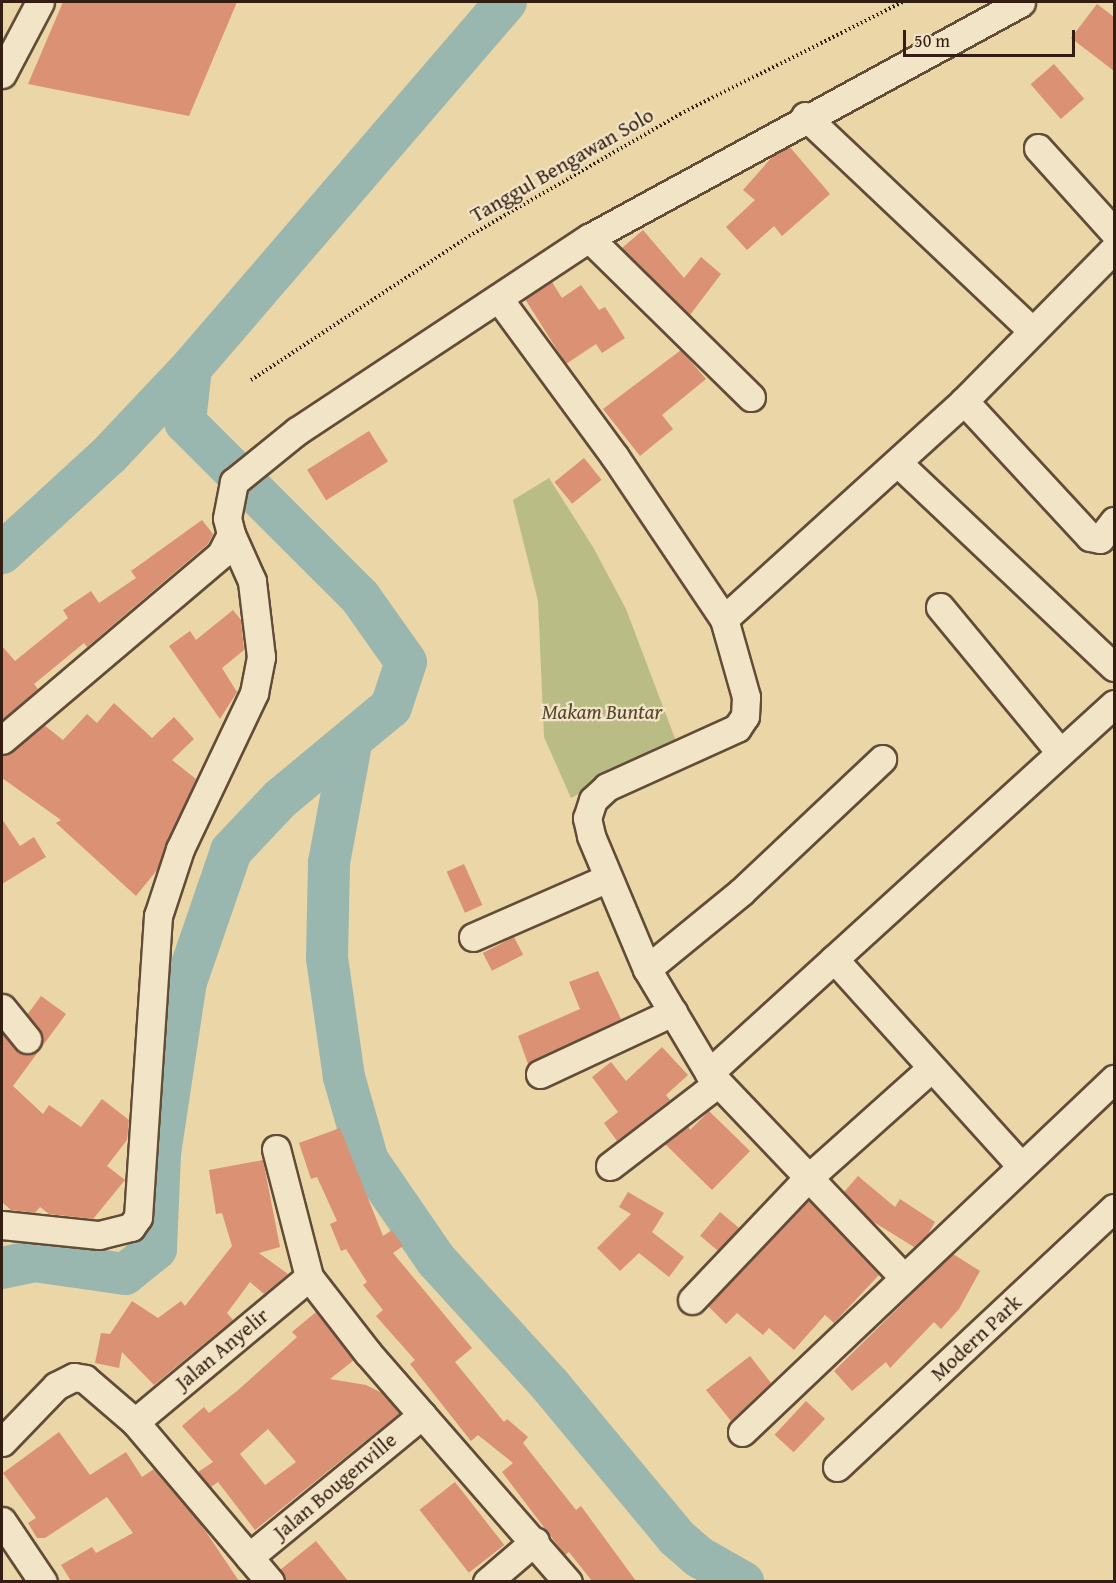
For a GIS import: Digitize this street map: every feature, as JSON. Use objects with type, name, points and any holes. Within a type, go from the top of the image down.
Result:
[{"type":"street","points":[[2,74],[40,2]]},
{"type":"street","points":[[2,1225],[99,1235],[131,1227],[138,1216],[158,916],[180,849],[254,693],[261,657],[252,581],[231,534],[227,518],[234,482],[297,431],[589,238],[806,116],[1021,2]]},
{"type":"street","points":[[806,116],[1032,331]]},
{"type":"street","points":[[1038,148],[1114,232]]},
{"type":"street","points":[[589,238],[751,397]]},
{"type":"street","points":[[724,619],[898,464],[964,401],[1114,249]]},
{"type":"street","points":[[499,299],[615,457],[724,619],[746,697],[745,716],[737,728],[622,779],[593,800],[587,818],[608,878],[647,969],[713,1078],[806,1179],[902,1276]]},
{"type":"street","points":[[964,401],[1090,537],[1100,539],[1114,521]]},
{"type":"street","points":[[898,464],[1114,667]]},
{"type":"street","points":[[2,740],[221,554],[231,534]]},
{"type":"street","points":[[940,607],[1060,752]]},
{"type":"street","points":[[610,1166],[713,1078],[834,960],[1114,704]]},
{"type":"street","points":[[647,969],[741,892],[882,759]]},
{"type":"street","points":[[473,938],[608,878]]},
{"type":"street","points":[[834,960],[930,1069],[1021,1166]]},
{"type":"street","points":[[2,1008],[27,1039]]},
{"type":"street","points":[[540,1074],[674,1012]]},
{"type":"street","points":[[692,1300],[806,1179],[930,1069]]},
{"type":"street","points":[[742,1432],[902,1276],[1114,1079]]},
{"type":"street","points":[[276,1149],[309,1277],[422,1415],[568,1581]]},
{"type":"street","name":"Modern Park","points":[[837,1467],[1114,1209]]},
{"type":"street","name":"Jalan Anyelir","points":[[135,1422],[309,1277]]},
{"type":"street","points":[[2,1442],[56,1386],[74,1377],[85,1379],[135,1422],[270,1581]]},
{"type":"street","name":"Jalan Bougenville","points":[[249,1557],[422,1415]]},
{"type":"street","points":[[2,1521],[43,1581]]},
{"type":"street","points":[[487,1581],[535,1541]]},
{"type":"path","name":"Tanggul Bengawan Solo","points":[[251,380],[314,336],[519,207],[680,114],[903,2]]},
{"type":"green space","name":"Makam Buntar","points":[[549,478],[593,547],[626,609],[676,741],[571,798],[544,737],[538,601],[513,500]]},
{"type":"building","points":[[63,2],[237,2],[189,116],[28,84]]},
{"type":"building","points":[[1097,4],[1114,17],[1114,71],[1071,38]]},
{"type":"building","points":[[1054,64],[1084,99],[1061,119],[1031,84]]},
{"type":"building","points":[[789,146],[830,194],[782,236],[774,226],[747,250],[726,227],[755,200],[743,190],[773,156]]},
{"type":"building","points":[[643,230],[684,278],[701,257],[721,274],[690,315],[622,248]]},
{"type":"building","points":[[552,282],[562,298],[581,285],[599,310],[605,307],[625,338],[602,353],[596,344],[566,364],[525,299]]},
{"type":"building","points":[[681,350],[706,379],[662,415],[673,429],[640,456],[603,409]]},
{"type":"building","points":[[369,431],[388,462],[326,500],[307,470]]},
{"type":"building","points":[[584,458],[602,480],[572,504],[554,482]]},
{"type":"building","points":[[202,520],[213,534],[208,544],[87,647],[84,643],[34,684],[38,689],[2,720],[2,646],[15,661],[68,618],[63,610],[91,591],[99,603],[136,578],[131,571]]},
{"type":"building","points":[[233,610],[241,620],[244,650],[222,668],[237,692],[220,719],[169,646],[190,631],[196,640]]},
{"type":"building","points":[[114,703],[152,738],[174,717],[194,739],[172,760],[196,779],[157,870],[136,896],[56,823],[61,820],[2,778],[2,755],[44,725],[63,740],[87,714],[97,723]]},
{"type":"building","points":[[2,819],[20,846],[34,837],[46,857],[2,884]]},
{"type":"building","points":[[464,864],[482,905],[465,913],[447,872]]},
{"type":"building","points":[[514,937],[523,955],[492,971],[483,953]]},
{"type":"building","points":[[598,971],[621,1019],[528,1064],[518,1036],[580,1009],[569,982]]},
{"type":"building","points":[[41,996],[66,1014],[13,1086],[43,1114],[49,1105],[81,1127],[102,1099],[129,1120],[127,1140],[107,1166],[125,1180],[93,1219],[49,1214],[40,1207],[35,1213],[11,1210],[2,1202],[2,1032],[21,1053],[37,1051],[42,1036],[27,1015]]},
{"type":"building","points":[[662,1047],[688,1075],[666,1095],[670,1100],[617,1141],[604,1123],[618,1112],[592,1077],[611,1062],[626,1081]]},
{"type":"building","points":[[709,1111],[750,1151],[712,1190],[665,1144],[688,1126],[690,1130]]},
{"type":"building","points":[[340,1128],[383,1236],[392,1230],[403,1246],[393,1253],[472,1348],[455,1362],[504,1422],[507,1419],[528,1437],[523,1443],[576,1510],[581,1506],[636,1581],[592,1581],[569,1552],[565,1555],[502,1472],[513,1463],[478,1435],[471,1441],[410,1364],[415,1360],[376,1316],[383,1310],[363,1285],[367,1282],[346,1249],[341,1251],[330,1224],[337,1221],[317,1177],[311,1179],[299,1143]]},
{"type":"building","points":[[263,1160],[280,1247],[259,1253],[288,1274],[264,1294],[250,1282],[227,1313],[233,1320],[154,1385],[122,1352],[119,1368],[95,1363],[101,1333],[110,1334],[132,1301],[158,1318],[181,1301],[185,1306],[232,1246],[222,1213],[216,1214],[209,1170]]},
{"type":"building","points":[[858,1176],[895,1207],[900,1199],[935,1222],[928,1234],[914,1247],[872,1221],[844,1192]]},
{"type":"building","points":[[628,1192],[664,1213],[652,1232],[684,1257],[669,1277],[639,1253],[620,1271],[597,1248],[631,1214],[619,1207]]},
{"type":"building","points":[[809,1201],[879,1275],[834,1323],[825,1315],[794,1350],[769,1328],[763,1335],[737,1313],[726,1324],[708,1306]]},
{"type":"building","points":[[720,1212],[739,1228],[719,1252],[700,1236]]},
{"type":"building","points":[[953,1254],[980,1271],[959,1309],[941,1329],[934,1322],[890,1368],[886,1362],[852,1391],[834,1371]]},
{"type":"building","points":[[316,1312],[354,1360],[330,1379],[366,1385],[382,1393],[400,1413],[255,1530],[218,1482],[211,1487],[198,1472],[213,1462],[182,1426],[204,1407],[209,1413],[237,1391],[297,1337],[292,1332]],"holes":[[[268,1429],[296,1462],[265,1485],[240,1454]]]},
{"type":"building","points":[[750,1356],[771,1383],[731,1421],[706,1390]]},
{"type":"building","points":[[806,1401],[825,1419],[794,1452],[775,1435]]},
{"type":"building","points":[[59,1432],[90,1475],[126,1452],[142,1477],[154,1469],[200,1523],[239,1581],[71,1581],[61,1565],[92,1547],[96,1553],[133,1533],[107,1497],[45,1538],[37,1538],[28,1523],[36,1518],[3,1473]]},
{"type":"building","points":[[455,1482],[504,1545],[469,1573],[420,1510]]},
{"type":"building","points":[[316,1541],[348,1581],[285,1581],[280,1570]]},
{"type":"waterway","points":[[2,553],[109,455],[191,368],[506,2]]},
{"type":"waterway","points":[[2,1268],[34,1261],[125,1274],[156,1249],[160,1153],[186,982],[231,851],[280,799],[391,707],[406,662],[360,597],[185,422],[191,368]]},
{"type":"waterway","points":[[351,744],[329,863],[327,958],[344,1077],[368,1161],[436,1260],[550,1385],[677,1538],[699,1557],[743,1582]]}]
